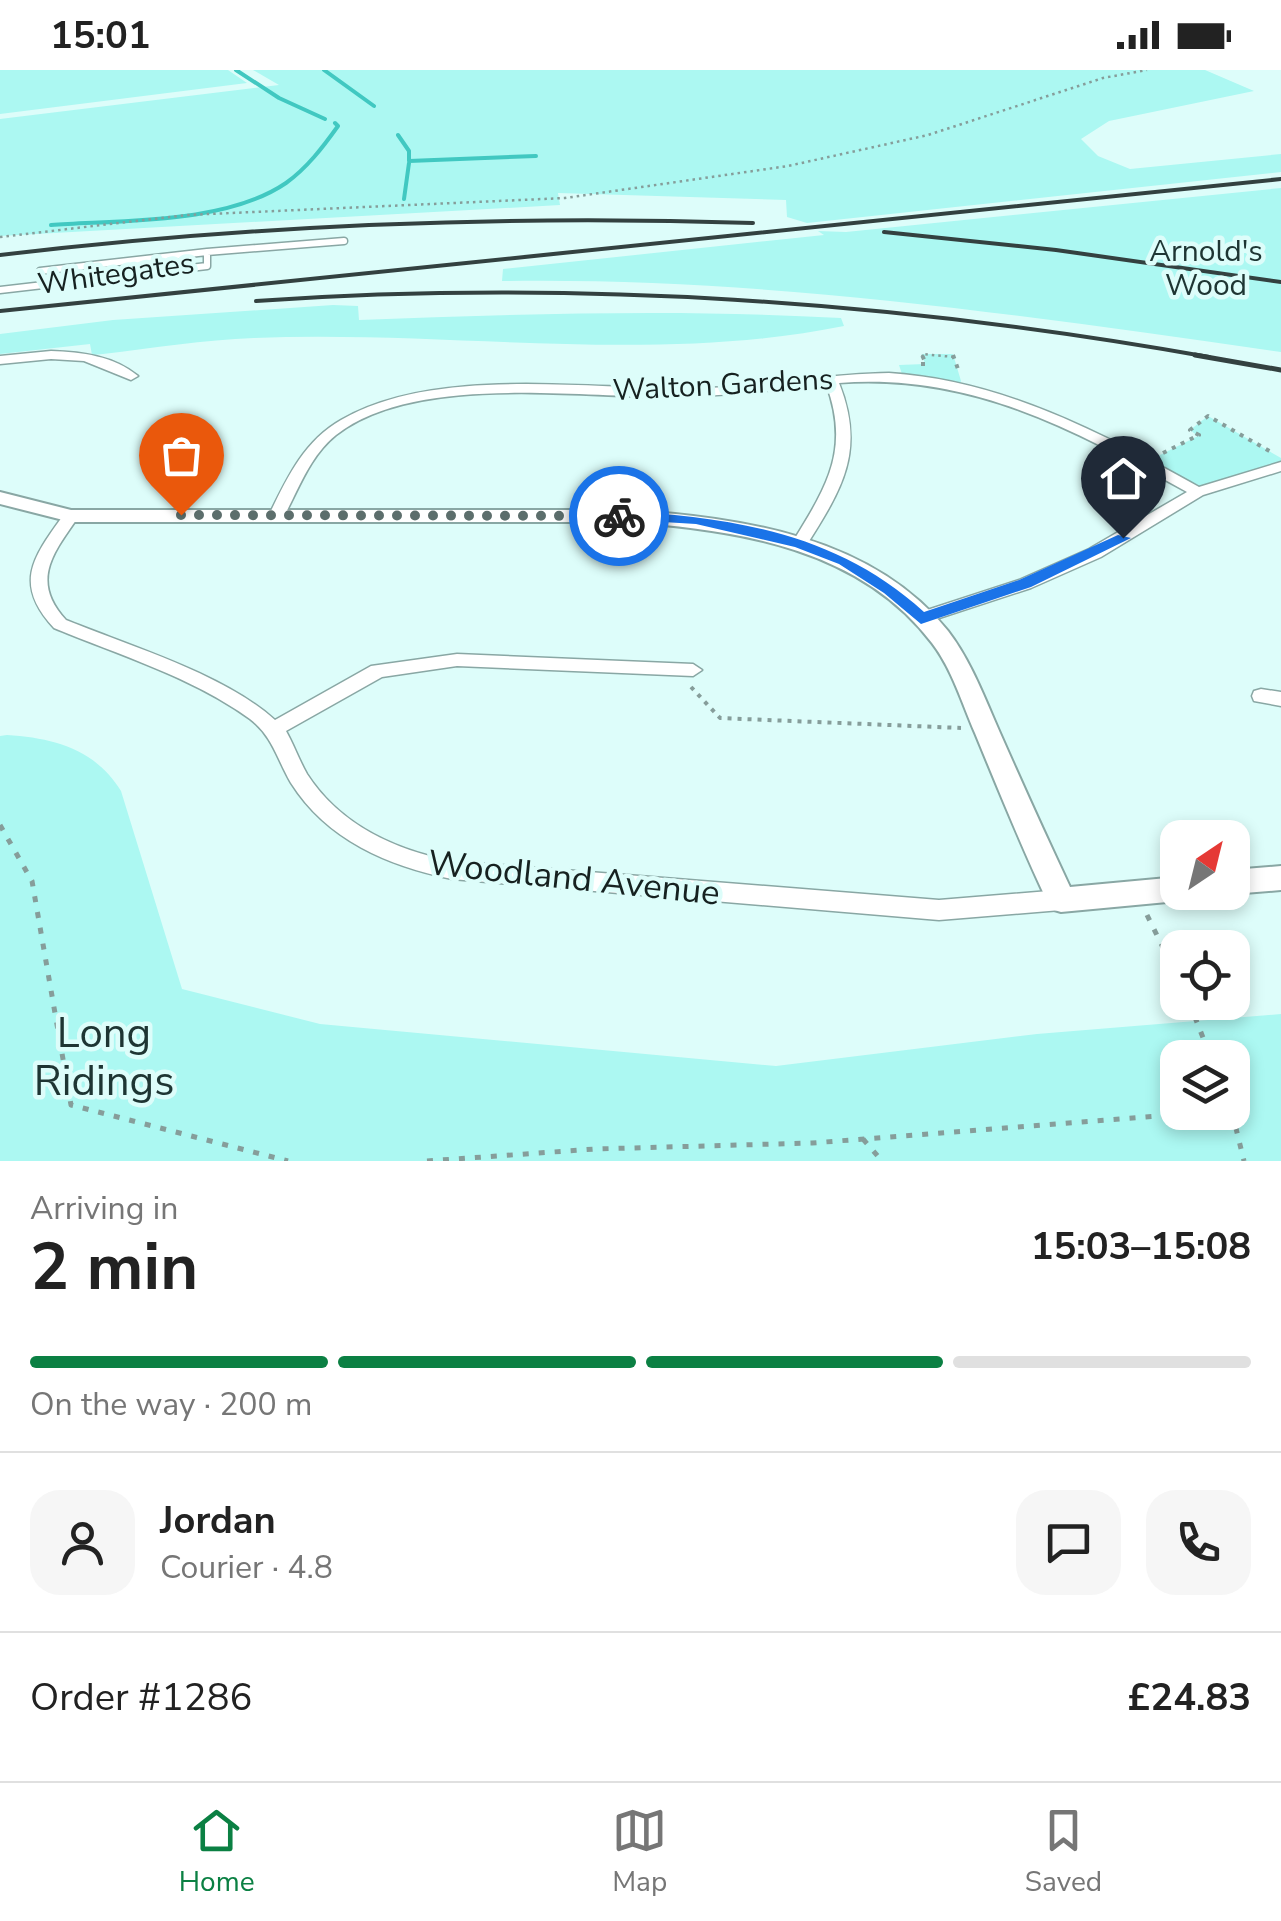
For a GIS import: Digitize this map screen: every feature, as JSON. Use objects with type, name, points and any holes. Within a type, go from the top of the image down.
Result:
[{"type":"street","points":[[0,360],[60,353],[82,355],[117,366],[132,376]]},
{"type":"street","name":"Walton Gardens","points":[[276,515],[307,452],[323,436],[390,405],[496,392],[692,393],[874,376],[946,383],[1046,414],[1198,492]]},
{"type":"street","points":[[800,543],[839,473],[846,450],[846,422],[832,382]]},
{"type":"street","points":[[921,618],[1025,584],[1095,552],[1198,492],[1281,466]]},
{"type":"street","points":[[0,498],[71,516],[628,516],[696,520],[800,543],[845,561],[890,589],[940,638],[986,729],[1061,900]]},
{"type":"street","points":[[71,516],[40,564],[40,589],[48,614],[60,624],[205,687],[274,729],[378,672],[456,660],[693,670]]},
{"type":"street","name":"Woodland Avenue","points":[[274,729],[298,776],[343,829],[419,865],[939,910],[1160,891]]},
{"type":"street","points":[[1250,881],[1281,878]]},
{"type":"lane","name":"Whitegates","points":[[0,290],[207,266],[207,252],[344,241]]},
{"type":"lane","points":[[40,271],[207,252]]},
{"type":"path","points":[[0,237],[117,222],[277,209],[564,198],[751,172],[928,135],[1103,78],[1148,70]]},
{"type":"path","points":[[922,354],[954,354]]},
{"type":"path","points":[[1146,462],[1199,435],[1190,430],[1208,416],[1281,458]]},
{"type":"path","points":[[693,670],[690,691],[720,718],[986,729]]},
{"type":"path","points":[[0,826],[32,881],[70,1105],[288,1161]]},
{"type":"path","points":[[1138,894],[1160,940]]},
{"type":"path","points":[[427,1161],[595,1149],[863,1140],[1160,1116]]},
{"type":"path","points":[[1236,1130],[1244,1161]]},
{"type":"path","points":[[863,1140],[882,1161]]},
{"type":"green space","points":[[0,70],[228,70],[247,83],[0,114]]},
{"type":"green space","points":[[253,70],[1205,70],[1254,91],[1109,121],[1081,139],[1098,156],[1130,169],[1281,154],[1281,172],[807,223],[787,217],[786,200],[558,193],[560,205],[0,236],[0,119],[279,85]]},
{"type":"green space","name":"Arnold's Wood","points":[[1281,188],[1281,352],[990,312],[795,292],[600,281],[502,281],[503,269],[824,235],[818,231],[846,232]]},
{"type":"green space","points":[[358,306],[359,320],[660,313],[841,318],[844,326],[698,343],[550,344],[328,337],[235,339],[92,355],[90,344],[0,354],[0,334],[113,320]]},
{"type":"green space","points":[[922,354],[953,354],[959,386],[903,377],[899,365],[925,364]]},
{"type":"green space","points":[[1208,416],[1281,458],[1281,466],[1198,492],[1146,462],[1198,436],[1190,430]]},
{"type":"green space","name":"Long Ridings","points":[[7,735],[72,748],[99,765],[121,791],[182,989],[320,1024],[776,1066],[1037,1034],[1250,1020],[1250,1017],[1281,1014],[1281,1161],[0,1161],[0,736]]},
{"type":"waterway","points":[[236,70],[279,98],[325,119]]},
{"type":"waterway","points":[[324,70],[374,106]]},
{"type":"waterway","points":[[51,225],[173,218],[262,196],[286,183],[308,164],[338,126],[335,123]]},
{"type":"waterway","points":[[398,135],[409,151],[409,161],[536,156]]},
{"type":"waterway","points":[[404,199],[409,163]]},
{"type":"railway","points":[[0,311],[1281,179]]},
{"type":"railway","points":[[0,255],[188,236],[376,225],[564,220],[753,223]]},
{"type":"railway","points":[[884,232],[1056,250],[1281,282]]},
{"type":"railway","points":[[256,301],[494,293],[734,300],[973,322],[1209,357]]},
{"type":"railway","points":[[1195,355],[1281,370]]},
{"type":"way so far","points":[[181,515],[619,516]]},
{"type":"route","points":[[619,516],[696,520],[800,543],[845,561],[890,589],[921,618],[1025,584],[1123,538]]}]
